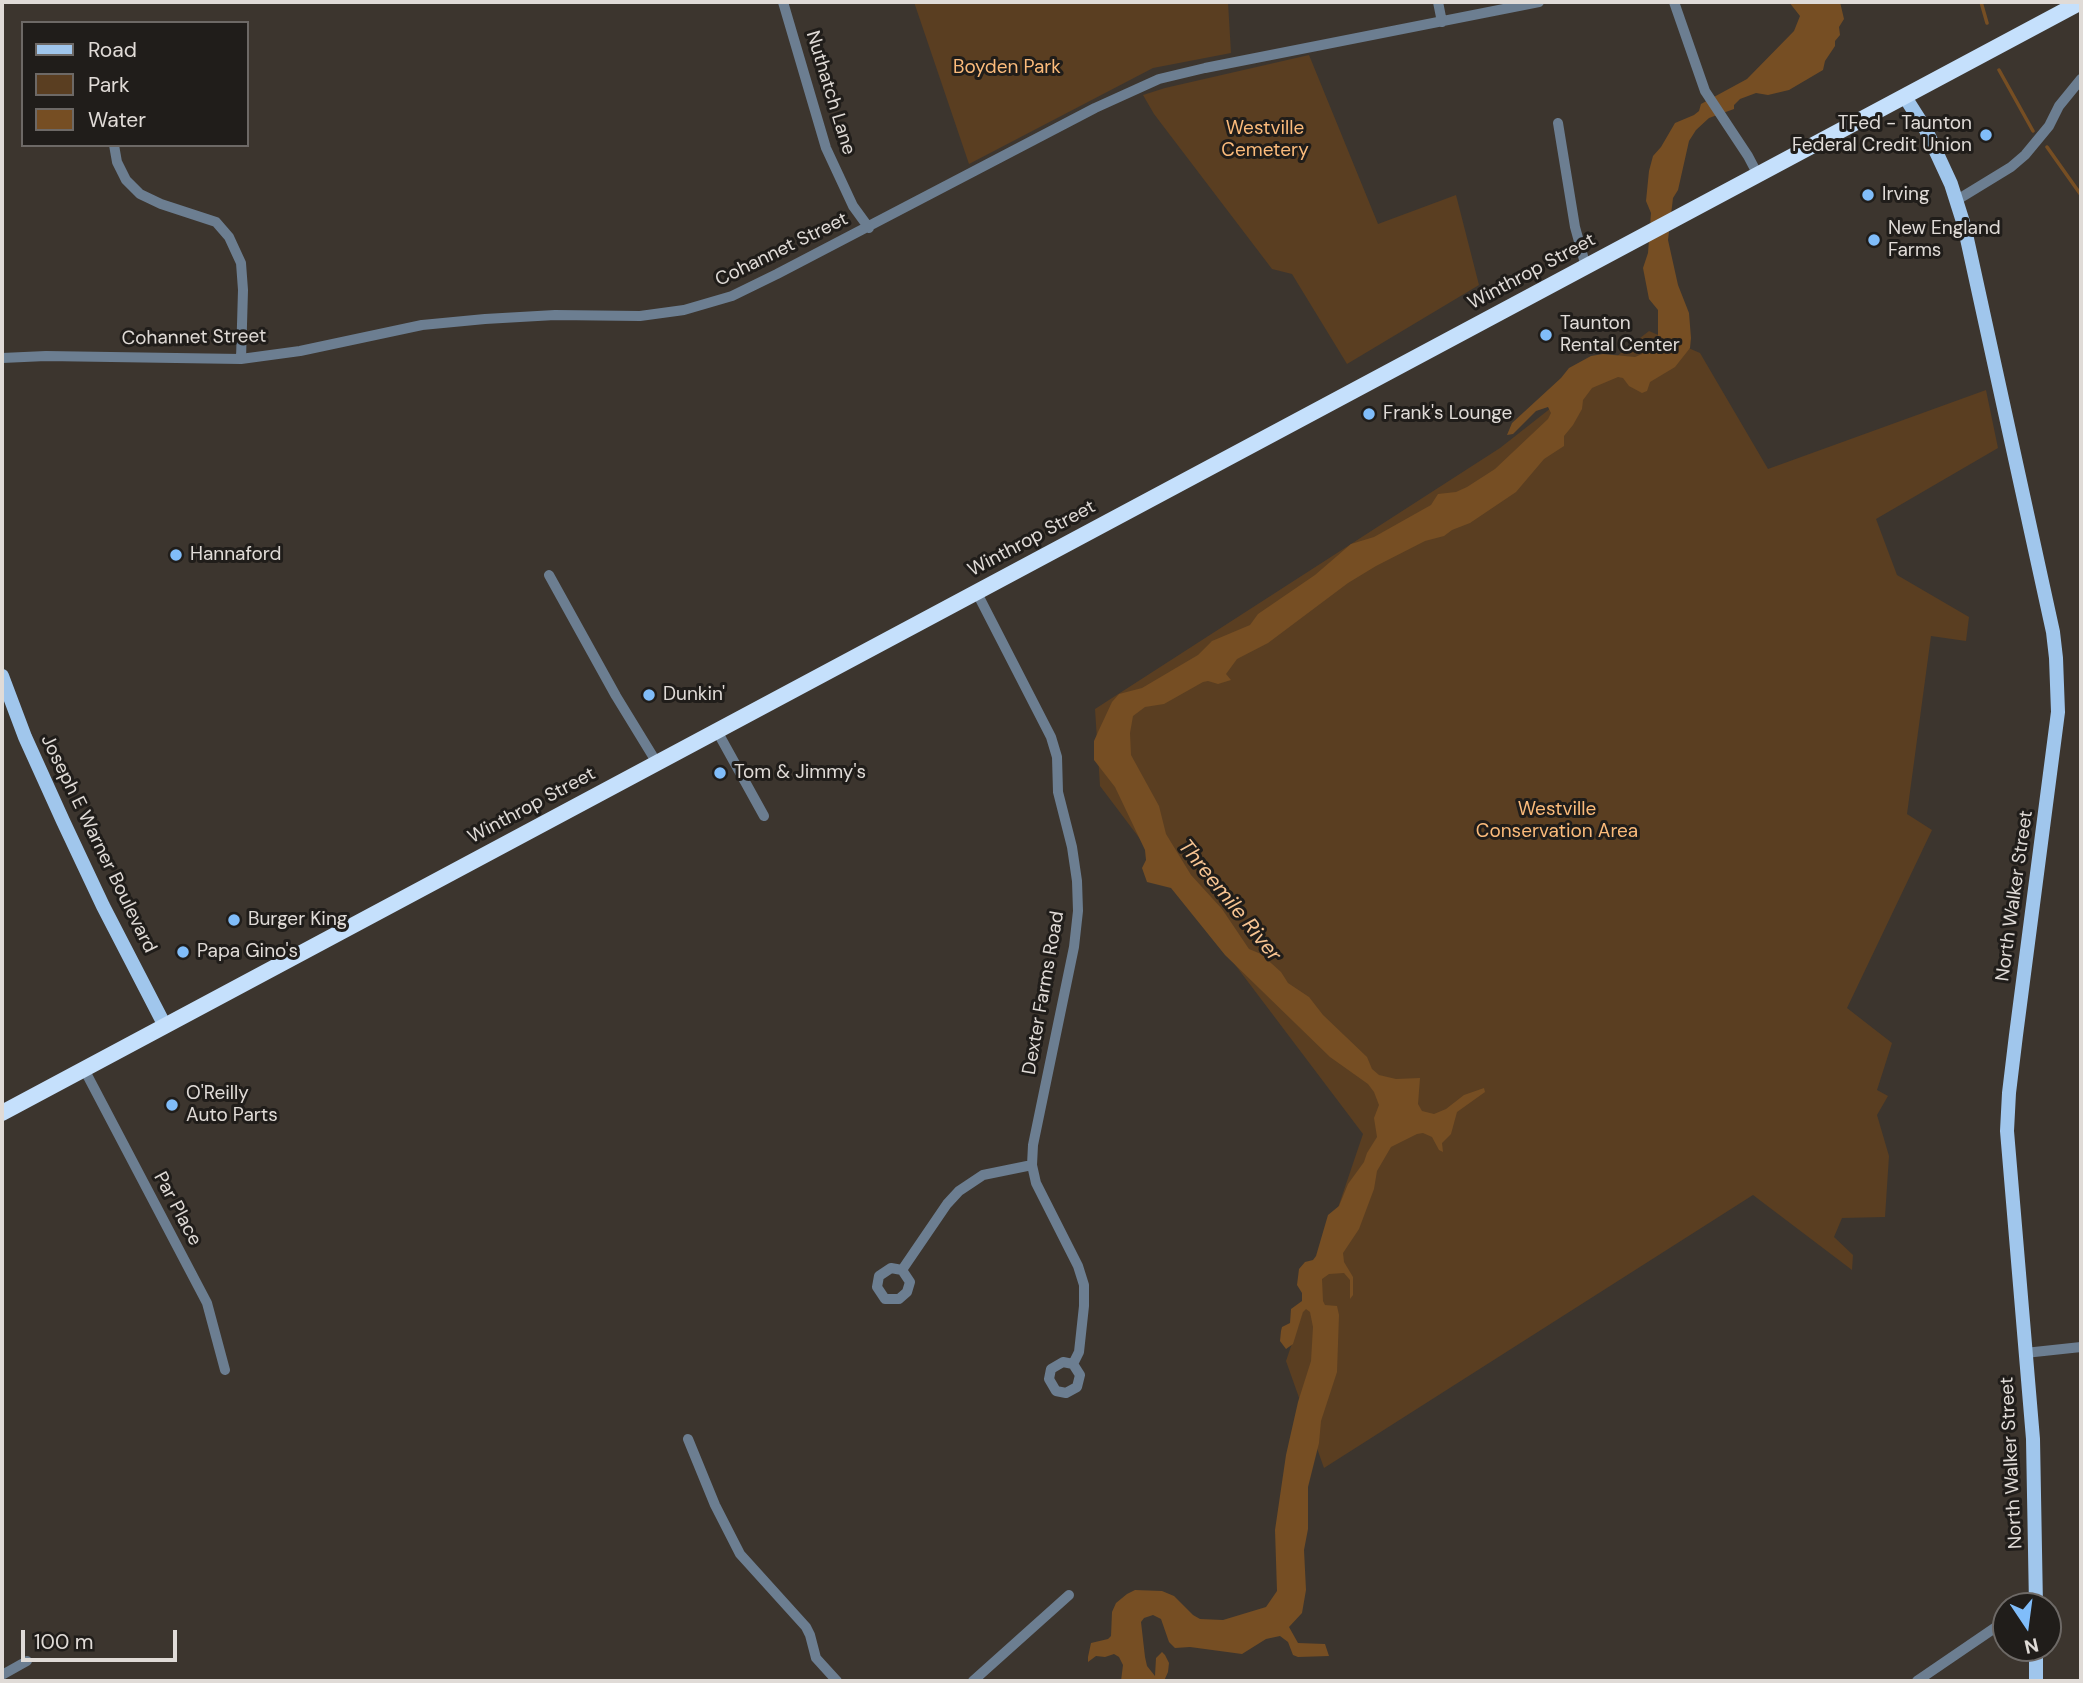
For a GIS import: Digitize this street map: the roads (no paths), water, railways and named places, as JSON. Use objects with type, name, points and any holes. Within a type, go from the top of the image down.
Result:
[{"type":"highway","name":"Winthrop Street","points":[[2,1113],[2081,2]]},
{"type":"main road","name":"North Walker Street","points":[[1905,97],[1926,130],[1957,200],[2053,632],[2056,658],[2058,712],[2009,1093],[2009,1167],[2035,1479],[2036,1592]]},
{"type":"main road","name":"Joseph E Warner Boulevard","points":[[2,676],[25,737],[63,821],[165,1026]]},
{"type":"main road","points":[[2036,1662],[2036,1681]]},
{"type":"street","name":"Nuthatch Lane","points":[[783,2],[826,148],[853,206],[869,228]]},
{"type":"street","points":[[1438,2],[1442,22]]},
{"type":"street","name":"Cohannet Street","points":[[2,358],[46,356],[242,359],[300,351],[422,326],[485,319],[671,313],[732,296],[869,228],[1095,108],[1159,79],[1265,55],[1539,2]]},
{"type":"street","points":[[1674,2],[1707,94],[1758,175]]},
{"type":"street","points":[[1957,200],[2011,167],[2025,155],[2049,126],[2059,106],[2081,79]]},
{"type":"street","points":[[1558,123],[1575,227],[1586,267]]},
{"type":"street","points":[[114,147],[117,162],[126,180],[140,194],[160,204],[216,222],[229,237],[241,263],[242,359]]},
{"type":"street","points":[[549,575],[616,696],[657,763]]},
{"type":"street","name":"Dexter Farms Road","points":[[976,593],[1051,737],[1057,757],[1058,792],[1072,847],[1077,881],[1074,947],[1033,1145],[1032,1166],[1036,1183],[1078,1266],[1084,1285],[1080,1347],[1073,1364]]},
{"type":"street","points":[[717,731],[764,816]]},
{"type":"street","name":"Par Place","points":[[84,1069],[207,1304],[225,1370]]},
{"type":"street","points":[[902,1270],[947,1204],[959,1191],[983,1175],[1032,1166]]},
{"type":"street","points":[[2025,1353],[2081,1347]]},
{"type":"street","points":[[688,1439],[725,1526],[740,1554],[806,1628],[816,1658],[838,1681]]},
{"type":"street","points":[[973,1681],[1069,1595]]},
{"type":"street","points":[[1917,1681],[1992,1630]]},
{"type":"street","points":[[2,1675],[27,1661]]},
{"type":"water","points":[[1789,2],[1840,2],[1844,19],[1839,27],[1840,35],[1825,61],[1823,70],[1789,90],[1768,95],[1756,93],[1740,99],[1734,109],[1709,118],[1689,141],[1678,190],[1673,198],[1668,240],[1678,285],[1689,313],[1691,338],[1690,348],[1675,367],[1650,382],[1647,391],[1642,393],[1618,377],[1592,388],[1583,400],[1582,409],[1573,425],[1564,436],[1564,446],[1544,459],[1516,492],[1470,523],[1444,536],[1425,541],[1348,583],[1268,643],[1237,659],[1226,674],[1231,680],[1218,684],[1203,682],[1164,704],[1145,707],[1133,716],[1130,733],[1131,755],[1159,806],[1166,834],[1191,875],[1222,909],[1249,949],[1261,954],[1281,972],[1288,983],[1309,997],[1323,1015],[1367,1057],[1372,1069],[1379,1075],[1396,1079],[1420,1078],[1418,1104],[1422,1111],[1434,1114],[1446,1109],[1464,1095],[1484,1088],[1485,1092],[1457,1112],[1451,1134],[1442,1143],[1443,1152],[1432,1137],[1423,1133],[1391,1147],[1377,1171],[1374,1189],[1359,1229],[1343,1253],[1344,1262],[1353,1277],[1353,1295],[1350,1299],[1350,1280],[1344,1273],[1329,1274],[1322,1279],[1323,1301],[1325,1305],[1337,1306],[1339,1315],[1337,1372],[1321,1421],[1319,1443],[1308,1487],[1308,1529],[1304,1550],[1306,1590],[1302,1613],[1289,1627],[1298,1643],[1325,1644],[1329,1656],[1293,1655],[1288,1642],[1280,1636],[1266,1639],[1242,1654],[1190,1647],[1175,1648],[1169,1642],[1161,1619],[1153,1615],[1141,1622],[1145,1657],[1147,1666],[1155,1676],[1156,1658],[1162,1652],[1165,1655],[1169,1663],[1164,1681],[1121,1681],[1123,1665],[1119,1657],[1114,1654],[1096,1656],[1088,1662],[1088,1657],[1091,1643],[1111,1636],[1112,1612],[1116,1603],[1127,1594],[1135,1590],[1162,1591],[1174,1596],[1200,1619],[1223,1620],[1266,1607],[1277,1591],[1275,1530],[1286,1455],[1311,1361],[1313,1327],[1310,1312],[1306,1309],[1303,1312],[1293,1344],[1286,1349],[1280,1341],[1281,1331],[1282,1327],[1290,1323],[1291,1309],[1302,1301],[1302,1293],[1297,1285],[1299,1269],[1316,1256],[1328,1215],[1339,1206],[1348,1184],[1377,1137],[1374,1118],[1379,1105],[1368,1084],[1330,1057],[1225,955],[1171,888],[1147,882],[1142,868],[1146,860],[1145,850],[1115,787],[1094,760],[1094,741],[1112,702],[1119,694],[1142,688],[1198,655],[1212,641],[1250,625],[1258,614],[1315,575],[1351,544],[1374,537],[1431,505],[1438,494],[1456,492],[1495,469],[1548,419],[1551,413],[1548,407],[1536,411],[1513,434],[1507,435],[1512,423],[1569,368],[1591,356],[1603,354],[1635,357],[1651,348],[1658,337],[1658,310],[1649,299],[1643,268],[1648,253],[1651,213],[1646,201],[1653,156],[1675,123],[1694,115],[1701,104],[1747,79],[1794,31],[1800,16]]},
{"type":"waterway","points":[[1981,2],[1987,23]]},
{"type":"waterway","points":[[1999,70],[2033,131]]},
{"type":"waterway","points":[[2047,147],[2081,195]]},
{"type":"place","name":"TFed - Taunton Federal Credit Union","points":[[1986,135]]},
{"type":"place","name":"Irving","points":[[1868,195]]},
{"type":"place","name":"New England Farms","points":[[1874,240]]},
{"type":"place","name":"Taunton Rental Center","points":[[1546,335]]},
{"type":"place","name":"Frank's Lounge","points":[[1369,414]]},
{"type":"place","name":"Hannaford","points":[[176,555]]},
{"type":"place","name":"Dunkin'","points":[[649,695]]},
{"type":"place","name":"Tom & Jimmy's","points":[[720,773]]},
{"type":"place","name":"Burger King","points":[[234,920]]},
{"type":"place","name":"Papa Gino's","points":[[183,952]]},
{"type":"place","name":"O'Reilly Auto Parts","points":[[172,1105]]},
{"type":"park label","name":"Boyden Park","points":[[1007,68]]},
{"type":"park label","name":"Westville Cemetery","points":[[1265,140]]},
{"type":"park label","name":"Westville Conservation Area","points":[[1557,821]]},
{"type":"water label","name":"Threemile River","points":[[1229,901]]}]
